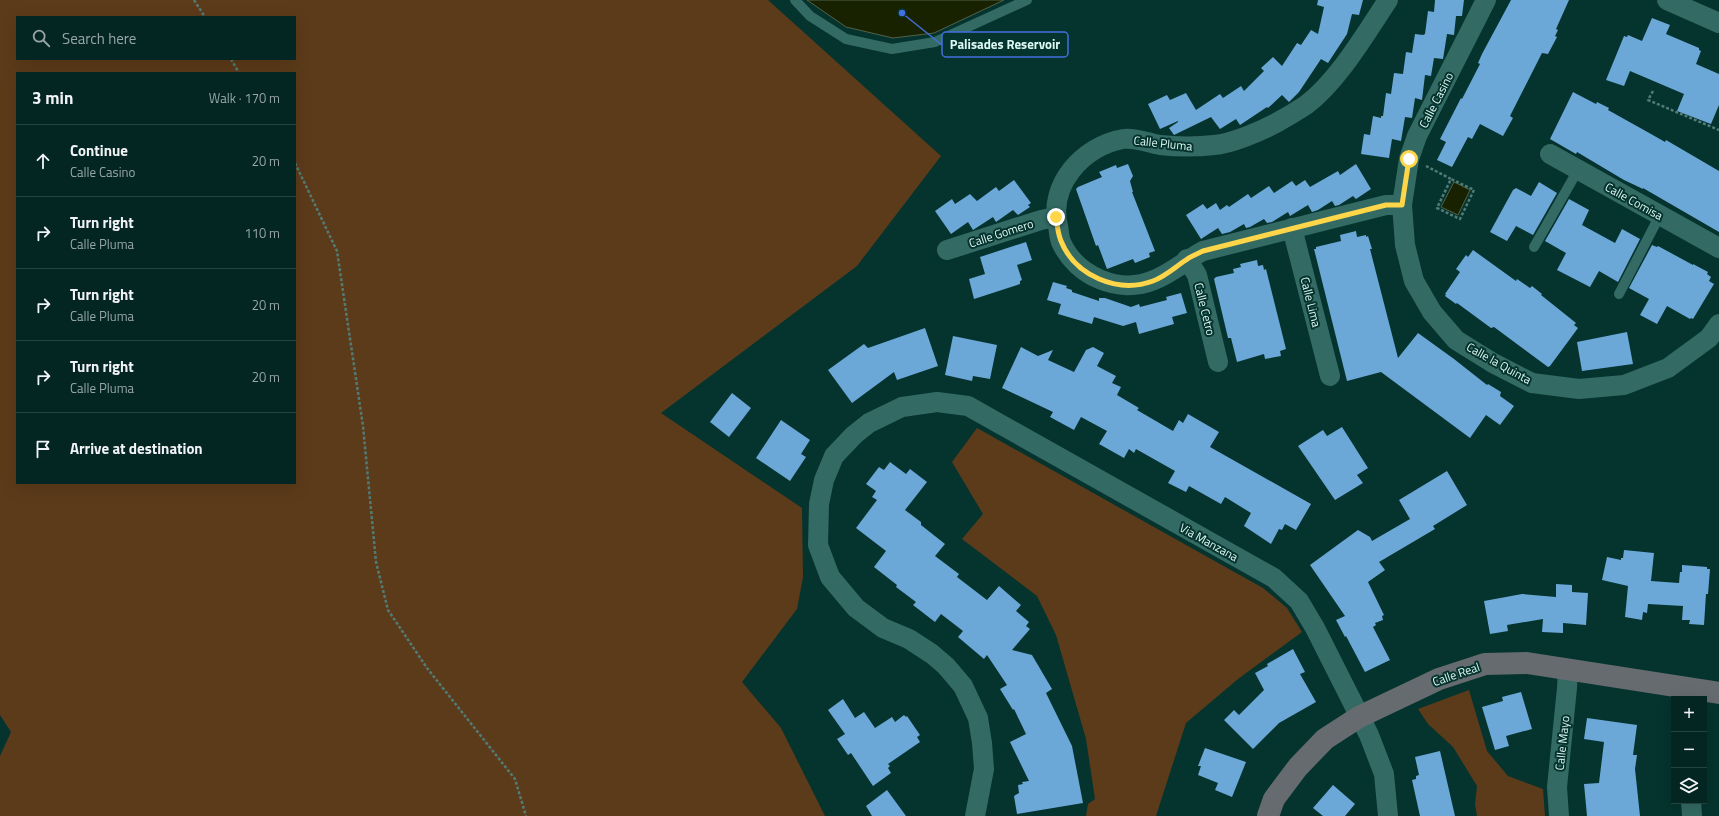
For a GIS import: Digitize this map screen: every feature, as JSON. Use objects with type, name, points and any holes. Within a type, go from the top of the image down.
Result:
[{"type":"street","name":"Calle Pluma","points":[[1388,0],[1331,80],[1307,104],[1260,131],[1216,145],[1176,147],[1124,139],[1099,147],[1082,159],[1067,177],[1060,189],[1056,217],[1061,242],[1076,264],[1094,277],[1114,284],[1132,286],[1153,281],[1170,272],[1187,259],[1203,251],[1386,205],[1402,205]]},
{"type":"street","name":"Calle Casino","points":[[1402,205],[1409,159],[1417,136],[1486,0]]},
{"type":"street","points":[[1666,0],[1719,23]]},
{"type":"street","name":"Calle Comisa","points":[[1550,154],[1719,248]]},
{"type":"street","name":"Calle la Quinta","points":[[1402,205],[1406,245],[1414,281],[1432,312],[1456,340],[1492,363],[1532,383],[1579,389],[1624,385],[1668,368],[1709,338],[1719,324]]},
{"type":"street","name":"Calle Gomero","points":[[947,250],[1041,220],[1056,217]]},
{"type":"street","name":"Calle Lima","points":[[1292,228],[1330,376]]},
{"type":"street","name":"Calle Cetro","points":[[1187,259],[1197,275],[1218,362]]},
{"type":"street","name":"Via Manzana","points":[[975,816],[984,769],[982,743],[978,718],[963,686],[946,666],[932,654],[909,639],[883,628],[856,608],[830,577],[818,545],[819,504],[824,480],[834,456],[854,434],[869,423],[902,407],[937,402],[968,406],[1274,578],[1299,601],[1315,628],[1369,735],[1384,774],[1388,816]]},
{"type":"street","name":"Calle Real","points":[[1268,816],[1274,799],[1298,767],[1326,739],[1360,718],[1440,679],[1485,664],[1527,664],[1707,694]]},
{"type":"street","name":"Calle Mayo","points":[[1559,816],[1557,787],[1568,670]]},
{"type":"street","points":[[1691,804],[1692,816]]},
{"type":"lane","points":[[795,0],[810,16],[846,39],[892,49],[935,42],[1027,0]]},
{"type":"lane","points":[[1534,247],[1578,170]]},
{"type":"lane","points":[[1619,294],[1660,215]]},
{"type":"path","points":[[194,0],[203,16]]},
{"type":"path","points":[[232,60],[238,72]]},
{"type":"path","points":[[1653,91],[1648,100],[1719,130]]},
{"type":"path","points":[[1409,159],[1452,179],[1474,190],[1460,219],[1437,208],[1452,179]]},
{"type":"path","points":[[296,165],[337,251],[363,426],[376,562],[388,610],[427,668],[515,779],[526,816]]},
{"type":"shaded area","points":[[0,0],[768,0],[941,156],[857,266],[661,413],[802,508],[803,577],[797,609],[742,682],[781,728],[825,816],[0,816],[0,756],[11,732],[0,715]]},
{"type":"shaded area","points":[[807,0],[1004,0],[934,33],[893,38],[846,27]]},
{"type":"shaded area","points":[[1454,182],[1470,190],[1458,215],[1441,207]]},
{"type":"shaded area","points":[[977,428],[1263,588],[1287,608],[1302,632],[1238,679],[1186,723],[1156,816],[1086,816],[1088,804],[1095,799],[1086,739],[1056,635],[1037,596],[962,539],[983,514],[952,462]]},
{"type":"shaded area","points":[[1469,690],[1487,751],[1508,776],[1543,789],[1545,816],[1477,816],[1475,804],[1477,786],[1453,747],[1428,724],[1418,709]]},
{"type":"building","points":[[1318,0],[1363,0],[1359,15],[1352,14],[1347,34],[1328,63],[1321,59],[1299,92],[1289,102],[1282,95],[1268,108],[1267,107],[1240,125],[1236,119],[1220,129],[1211,117],[1174,135],[1169,128],[1178,121],[1160,129],[1148,104],[1167,95],[1170,100],[1186,93],[1196,110],[1220,94],[1223,98],[1241,86],[1244,91],[1264,71],[1261,68],[1273,57],[1282,66],[1297,43],[1301,45],[1311,30],[1318,34],[1324,7],[1317,5]]},
{"type":"building","points":[[1435,0],[1464,0],[1462,16],[1456,16],[1454,35],[1447,34],[1443,59],[1434,58],[1431,76],[1425,75],[1422,100],[1415,98],[1412,118],[1405,117],[1401,141],[1392,139],[1389,158],[1361,154],[1364,134],[1370,135],[1373,116],[1381,118],[1381,116],[1383,116],[1386,93],[1391,94],[1394,73],[1403,74],[1406,52],[1412,53],[1415,34],[1425,34],[1428,11],[1434,12]]},
{"type":"building","points":[[1511,0],[1569,0],[1556,29],[1558,30],[1555,36],[1557,37],[1548,54],[1542,53],[1510,116],[1513,118],[1503,136],[1480,124],[1472,139],[1468,137],[1452,167],[1437,160],[1446,142],[1440,139],[1480,64],[1478,63],[1482,54]]},
{"type":"building","points":[[1652,18],[1670,25],[1666,34],[1699,48],[1701,51],[1696,64],[1719,74],[1719,105],[1711,124],[1677,111],[1684,94],[1630,71],[1624,86],[1606,80],[1624,36],[1627,37],[1628,35],[1642,41]]},
{"type":"building","points":[[1573,92],[1596,104],[1597,102],[1609,108],[1608,110],[1665,142],[1666,140],[1719,171],[1719,232],[1643,188],[1624,180],[1577,152],[1576,154],[1550,139]]},
{"type":"building","points":[[1128,164],[1133,176],[1130,181],[1132,192],[1155,251],[1149,253],[1150,257],[1135,263],[1133,259],[1107,269],[1098,245],[1096,246],[1076,189],[1102,177],[1099,172],[1116,165],[1117,168]]},
{"type":"building","points":[[1356,164],[1371,189],[1356,199],[1353,196],[1339,205],[1335,206],[1332,201],[1312,212],[1308,205],[1290,216],[1288,212],[1272,222],[1267,223],[1264,219],[1250,227],[1246,228],[1244,224],[1230,232],[1222,234],[1218,228],[1201,239],[1186,215],[1203,204],[1207,209],[1216,203],[1220,210],[1227,205],[1229,207],[1248,194],[1251,198],[1269,186],[1274,193],[1292,181],[1296,186],[1305,180],[1310,187],[1338,171],[1340,175]]},
{"type":"building","points":[[1014,180],[1031,203],[1028,205],[1030,207],[1018,215],[1013,210],[996,222],[993,217],[973,230],[968,222],[951,234],[935,211],[952,199],[955,204],[970,194],[977,201],[996,187],[999,191]]},
{"type":"building","points":[[1539,182],[1557,193],[1533,235],[1516,226],[1507,241],[1490,232],[1513,190],[1516,188],[1531,196]]},
{"type":"building","points":[[1569,199],[1589,210],[1582,225],[1615,243],[1622,229],[1640,239],[1618,282],[1599,271],[1590,287],[1557,270],[1566,253],[1545,241]]},
{"type":"building","points":[[1356,231],[1357,237],[1368,236],[1398,358],[1418,333],[1487,385],[1488,384],[1501,392],[1500,396],[1514,406],[1500,425],[1486,415],[1470,438],[1381,372],[1347,381],[1314,249],[1316,249],[1316,247],[1341,241],[1340,235]]},
{"type":"building","points":[[1026,242],[1032,260],[1017,265],[1022,280],[1020,281],[1020,284],[974,299],[969,279],[985,274],[980,257]]},
{"type":"building","points":[[1652,245],[1658,246],[1708,272],[1707,274],[1711,277],[1709,281],[1714,284],[1693,319],[1690,319],[1667,306],[1657,324],[1640,315],[1649,299],[1629,288]]},
{"type":"building","points":[[1473,250],[1516,281],[1517,279],[1530,288],[1532,286],[1576,323],[1574,325],[1578,328],[1550,366],[1548,367],[1494,327],[1491,328],[1445,296],[1460,272],[1456,269],[1466,255],[1468,257]]},
{"type":"building","points":[[1257,260],[1258,266],[1263,265],[1264,270],[1266,269],[1286,349],[1280,351],[1281,356],[1265,359],[1264,354],[1237,362],[1231,338],[1228,338],[1214,279],[1216,277],[1234,273],[1233,269],[1241,267],[1240,264]]},
{"type":"building","points":[[1053,282],[1067,286],[1066,288],[1072,290],[1072,292],[1099,301],[1099,298],[1105,298],[1131,307],[1139,304],[1140,307],[1167,300],[1166,297],[1181,293],[1187,313],[1172,317],[1174,324],[1139,334],[1136,322],[1123,326],[1094,317],[1092,324],[1058,314],[1061,304],[1047,300]]},
{"type":"building","points":[[925,328],[938,366],[897,380],[894,372],[852,403],[828,370],[864,344],[868,348]]},
{"type":"building","points":[[1627,332],[1633,364],[1582,371],[1577,342]]},
{"type":"building","points":[[953,336],[997,345],[990,379],[973,376],[972,381],[945,375]]},
{"type":"building","points":[[1021,347],[1038,356],[1053,350],[1048,360],[1074,372],[1086,350],[1093,347],[1104,353],[1097,366],[1116,376],[1112,383],[1121,387],[1117,395],[1139,408],[1137,410],[1173,431],[1179,420],[1183,423],[1188,414],[1219,432],[1210,447],[1311,504],[1296,530],[1285,524],[1282,530],[1279,529],[1271,544],[1244,526],[1251,513],[1225,497],[1221,504],[1189,486],[1186,492],[1168,483],[1175,471],[1136,449],[1134,453],[1129,449],[1124,458],[1099,444],[1107,431],[1081,417],[1074,430],[1050,417],[1053,412],[1002,388]]},
{"type":"building","points":[[732,393],[751,408],[729,437],[710,422]]},
{"type":"building","points":[[781,420],[810,440],[801,454],[806,457],[790,481],[756,458]]},
{"type":"building","points":[[1342,427],[1368,468],[1357,475],[1363,483],[1335,500],[1298,446],[1323,430],[1327,436]]},
{"type":"building","points":[[890,462],[906,474],[910,469],[927,482],[905,510],[921,522],[921,525],[945,544],[935,556],[959,574],[957,577],[987,600],[999,586],[1021,605],[1016,611],[1029,622],[1026,626],[1030,629],[1012,650],[1032,655],[1052,689],[1046,693],[1072,746],[1083,803],[1017,814],[1014,796],[1019,793],[1018,785],[1023,784],[1022,782],[1029,781],[1010,742],[1026,734],[1014,709],[1013,710],[1000,689],[1007,685],[987,655],[984,659],[958,637],[963,631],[941,614],[935,622],[913,605],[916,602],[896,587],[897,585],[874,567],[886,551],[856,528],[877,500],[872,497],[876,491],[866,484],[879,467],[884,470]]},
{"type":"building","points":[[1447,471],[1467,505],[1433,526],[1435,529],[1379,562],[1385,570],[1368,582],[1384,615],[1382,616],[1383,620],[1375,623],[1376,625],[1373,627],[1390,660],[1365,672],[1336,620],[1345,616],[1310,565],[1358,530],[1370,537],[1372,541],[1410,519],[1399,500]]},
{"type":"building","points":[[1624,550],[1654,553],[1651,581],[1679,583],[1682,565],[1707,567],[1707,569],[1710,569],[1708,594],[1706,594],[1704,625],[1689,624],[1690,620],[1682,620],[1683,606],[1648,604],[1647,613],[1643,612],[1642,620],[1625,617],[1628,586],[1602,580],[1607,557],[1621,560],[1621,558],[1623,558]]},
{"type":"building","points":[[1556,584],[1572,585],[1572,592],[1588,593],[1586,625],[1563,623],[1563,633],[1542,632],[1543,619],[1507,625],[1508,631],[1490,634],[1484,601],[1522,594],[1556,597]]},
{"type":"building","points":[[1293,649],[1305,672],[1300,674],[1316,702],[1279,723],[1253,749],[1224,720],[1234,710],[1239,715],[1264,690],[1255,673],[1268,666],[1267,664]]},
{"type":"building","points":[[1521,692],[1532,729],[1506,736],[1509,746],[1495,750],[1482,707],[1503,701],[1502,697]]},
{"type":"building","points":[[843,699],[855,718],[864,712],[875,728],[892,717],[895,722],[904,715],[906,717],[907,716],[920,735],[917,737],[920,742],[888,764],[890,766],[888,768],[891,773],[873,786],[851,753],[848,755],[837,739],[845,734],[828,710]]},
{"type":"building","points":[[1587,718],[1637,725],[1633,755],[1637,755],[1635,769],[1640,816],[1587,816],[1584,784],[1599,783],[1604,742],[1584,739]]},
{"type":"building","points":[[1205,748],[1246,762],[1232,797],[1215,790],[1218,783],[1198,775],[1201,766],[1198,766]]},
{"type":"building","points":[[1440,751],[1455,816],[1420,816],[1412,780],[1416,779],[1416,776],[1419,775],[1415,757]]},
{"type":"building","points":[[1333,785],[1355,804],[1345,816],[1323,816],[1313,808]]},
{"type":"building","points":[[887,790],[906,816],[872,816],[866,806]]},
{"type":"place","name":"Palisades Reservoir","points":[[902,13]]},
{"type":"route","points":[[1056,217],[1061,242],[1076,264],[1094,277],[1114,284],[1132,286],[1153,281],[1170,272],[1187,259],[1203,251],[1386,205],[1402,205],[1409,159]]}]
